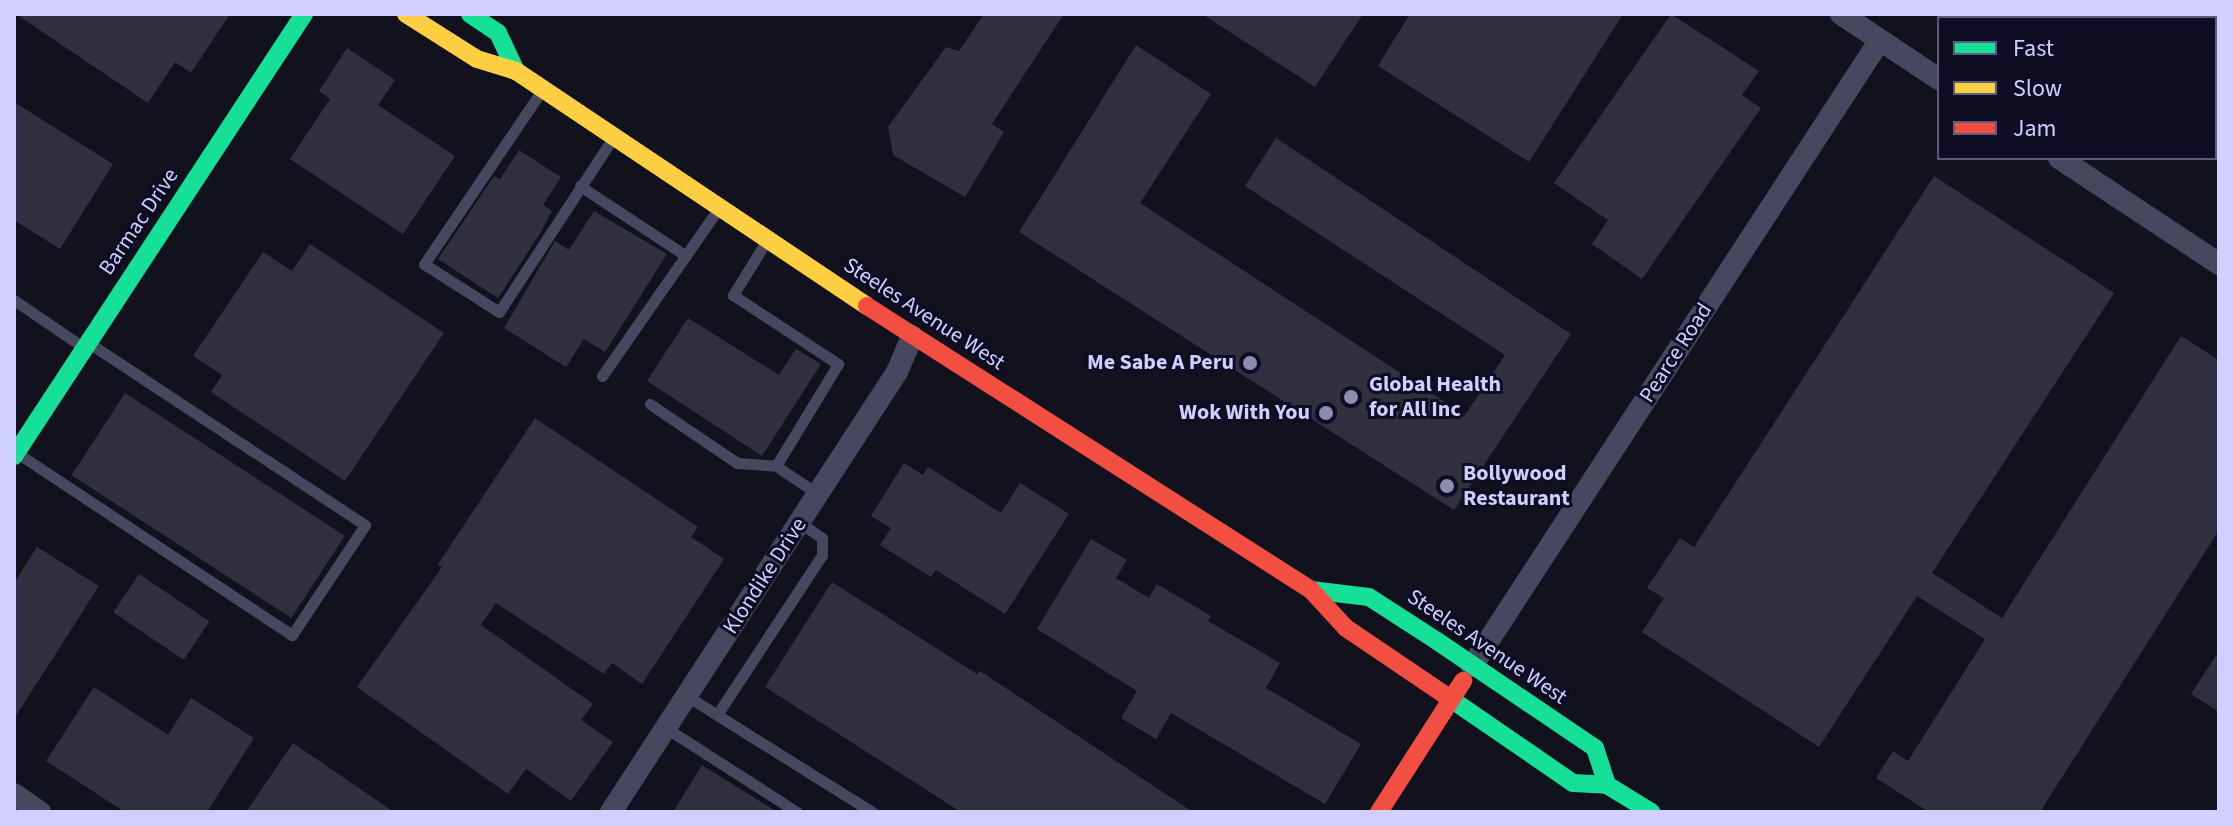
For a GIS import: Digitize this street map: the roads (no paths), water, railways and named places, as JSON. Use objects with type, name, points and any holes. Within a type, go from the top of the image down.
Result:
[{"type":"main road","name":"Barmac Drive","points":[[15,455],[304,14]]},
{"type":"main road","name":"Steeles Avenue West","points":[[406,14],[477,59],[516,71],[912,336],[1311,590],[1346,628],[1573,783],[1607,785],[1651,812]]},
{"type":"main road","name":"Steeles Avenue West","points":[[470,14],[498,33],[516,71]]},
{"type":"main road","name":"Steeles Avenue West","points":[[1311,590],[1369,597],[1595,748],[1607,785]]},
{"type":"main road","points":[[1379,812],[1472,666]]},
{"type":"street","points":[[1841,14],[1937,78]]},
{"type":"street","name":"Pearce Road","points":[[1472,666],[1880,40]]},
{"type":"street","points":[[2062,160],[2219,264]]},
{"type":"street","name":"Klondike Drive","points":[[611,812],[897,372],[912,336]]},
{"type":"street","points":[[14,794],[40,812]]},
{"type":"lane","points":[[542,89],[424,264],[499,312],[613,137]]},
{"type":"lane","points":[[580,186],[686,256]]},
{"type":"lane","points":[[602,376],[719,208]]},
{"type":"lane","points":[[768,239],[733,295],[838,364],[776,466]]},
{"type":"lane","points":[[14,300],[365,525],[292,635],[15,455]]},
{"type":"lane","points":[[650,404],[737,463],[776,466],[818,494]]},
{"type":"lane","points":[[717,715],[822,555],[822,538],[799,522]]},
{"type":"lane","points":[[687,696],[872,812]]},
{"type":"lane","points":[[666,728],[797,812]]},
{"type":"place","name":"Me Sabe A Peru","points":[[1250,363]]},
{"type":"place","name":"Global Health for All Inc","points":[[1351,397]]},
{"type":"place","name":"Wok With You","points":[[1326,413]]},
{"type":"place","name":"Bollywood Restaurant","points":[[1447,486]]}]
